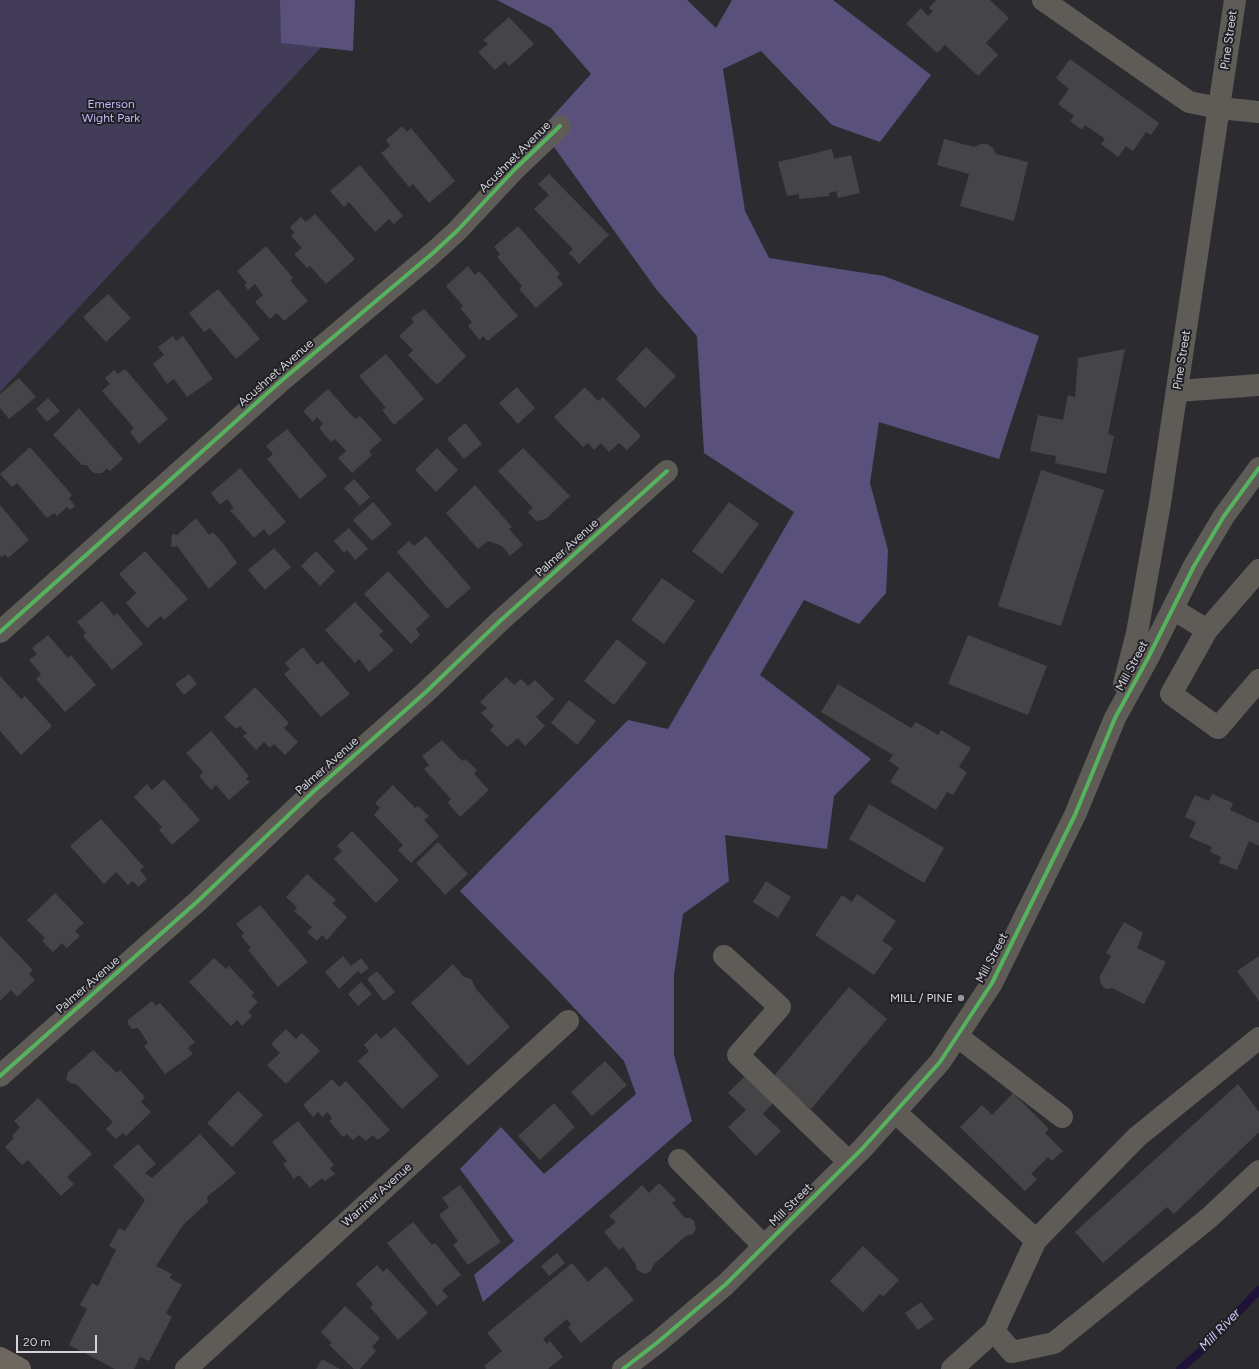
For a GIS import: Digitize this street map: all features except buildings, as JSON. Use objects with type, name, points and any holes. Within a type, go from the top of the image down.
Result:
[{"type":"main road","points":[[0,1358],[20,1369]]},
{"type":"street","points":[[1043,0],[1189,102],[1219,108],[1259,112]]},
{"type":"street","name":"Pine Street","points":[[1115,718],[1137,633],[1160,502],[1178,391],[1234,0]]},
{"type":"street","name":"Acushnet Avenue","points":[[0,632],[281,381],[433,253],[514,170],[560,126]]},
{"type":"street","points":[[1178,391],[1259,385]]},
{"type":"street","name":"Mill Street","points":[[623,1369],[658,1342],[725,1285],[849,1162],[940,1062],[992,983],[1075,815],[1115,718],[1194,566],[1228,510],[1258,470]]},
{"type":"street","name":"Palmer Avenue","points":[[0,1076],[198,901],[314,791],[426,692],[500,621],[667,471]]},
{"type":"street","points":[[1259,570],[1207,630],[1171,694],[1218,728],[1259,680]]},
{"type":"street","points":[[1173,609],[1207,630]]},
{"type":"street","points":[[724,956],[780,1007],[738,1055],[849,1162]]},
{"type":"street","name":"Warriner Avenue","points":[[186,1369],[568,1021]]},
{"type":"street","points":[[957,1036],[1062,1116]]},
{"type":"street","points":[[952,1369],[994,1331],[1036,1240],[1137,1137],[1259,1038]]},
{"type":"street","points":[[895,1112],[1036,1240]]},
{"type":"street","points":[[679,1160],[764,1246]]},
{"type":"street","points":[[994,1331],[1012,1352],[1054,1343],[1210,1216],[1259,1171]]},
{"type":"green space","name":"Emerson Wight Park","points":[[0,0],[295,0],[326,42],[0,392]]},
{"type":"shaded area","points":[[280,0],[355,0],[353,51],[281,43]]},
{"type":"shaded area","points":[[497,0],[687,0],[716,28],[732,0],[833,0],[931,75],[880,142],[832,125],[761,51],[723,69],[745,211],[769,258],[884,276],[1039,336],[999,459],[879,422],[870,483],[888,550],[886,593],[859,624],[804,600],[760,675],[871,759],[834,796],[827,849],[725,835],[729,881],[683,914],[674,975],[674,1055],[692,1121],[483,1302],[474,1275],[514,1241],[460,1169],[501,1127],[544,1174],[636,1094],[624,1061],[548,980],[460,891],[628,720],[668,729],[794,512],[704,453],[697,336],[656,289],[541,129],[591,74],[551,28]]},
{"type":"waterway","name":"Mill River","points":[[1180,1369],[1200,1352],[1259,1290]]},
{"type":"cycle path","points":[[0,632],[281,381],[433,253],[457,231],[514,170],[560,126]]},
{"type":"cycle path","points":[[623,1369],[658,1342],[725,1285],[862,1149],[940,1062],[992,983],[1075,815],[1115,718],[1148,658],[1194,566],[1224,516],[1259,468]]},
{"type":"cycle path","points":[[0,1076],[198,901],[314,791],[426,692],[500,621],[667,471]]},
{"type":"place","name":"MILL / PINE","points":[[961,998]]}]
